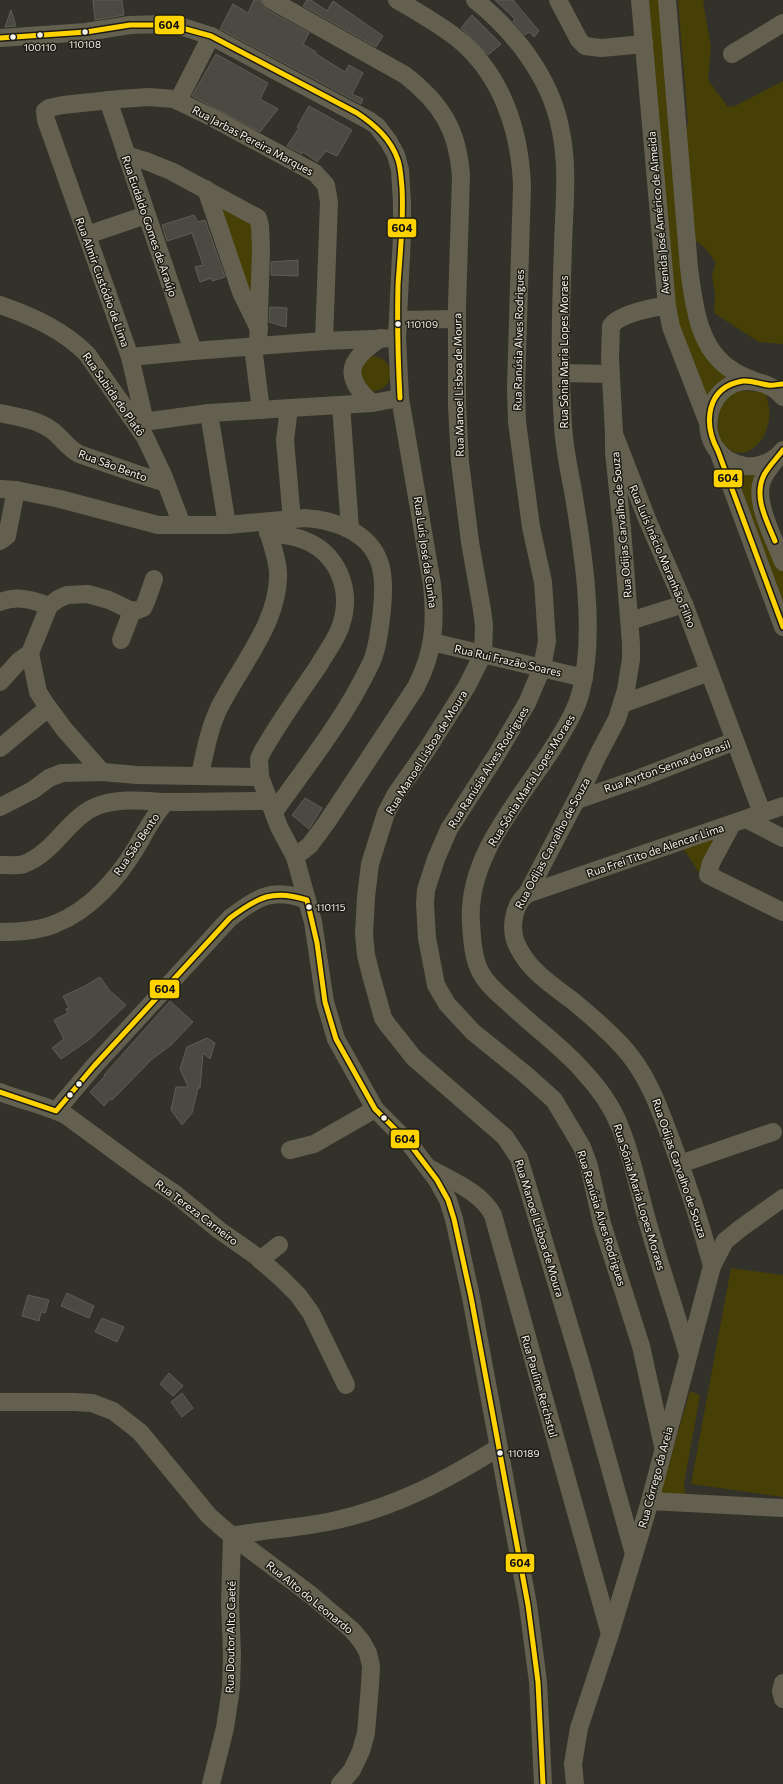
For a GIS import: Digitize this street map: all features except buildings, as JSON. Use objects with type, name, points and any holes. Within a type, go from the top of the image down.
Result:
[{"type":"street","name":"Rua Manoel Lisboa de Moura","points":[[271,0],[405,75],[420,87],[444,115],[456,139],[460,159],[456,319],[457,405],[460,462],[470,542],[482,610],[483,654],[467,686],[426,751],[396,794],[386,813],[370,864],[367,883],[364,934],[366,955],[384,1018],[405,1048],[425,1069],[505,1137],[519,1158],[580,1360],[634,1554]]},
{"type":"street","name":"Rua Ranúsia Alves Rodrigues","points":[[397,0],[431,20],[459,40],[481,61],[497,84],[509,116],[520,154],[522,186],[516,388],[520,447],[531,527],[543,582],[546,610],[547,641],[542,668],[527,703],[497,754],[452,824],[436,859],[427,886],[425,903],[430,960],[436,986],[453,1011],[473,1032],[530,1077],[554,1100],[582,1147],[606,1236],[641,1346],[663,1446]]},
{"type":"street","name":"Rua Sônia Maria Lopes Moraes","points":[[475,0],[487,10],[519,43],[534,65],[550,95],[560,126],[564,155],[565,193],[561,318],[563,428],[584,569],[587,616],[587,651],[581,695],[573,714],[544,763],[506,817],[483,859],[473,887],[470,906],[476,963],[485,979],[500,995],[566,1053],[583,1070],[600,1092],[614,1114],[626,1143],[650,1230],[677,1313],[688,1355]]},
{"type":"street","points":[[558,0],[579,40],[585,46],[602,48],[644,44]]},
{"type":"street","name":"Avenida José Américo de Almeida","points":[[640,0],[667,306],[671,327],[707,420],[711,442],[718,451]]},
{"type":"street","points":[[667,0],[689,268],[696,311],[703,336],[716,357],[733,371],[769,383],[783,397]]},
{"type":"street","points":[[732,54],[783,23]]},
{"type":"street","name":"Rua Luís José da Cunha","points":[[0,38],[86,32],[130,25],[164,24],[211,36],[357,113],[374,124],[386,138],[398,162],[402,186],[402,235],[398,320],[389,338],[432,584],[435,609],[432,642],[422,676],[416,687],[327,822],[310,845],[295,857]]},
{"type":"street","points":[[178,101],[211,36]]},
{"type":"street","name":"Rua Jarbas Pereira Marques","points":[[45,111],[48,108],[63,105],[108,100],[148,97],[178,101],[213,118],[315,173],[326,185],[329,202],[324,341]]},
{"type":"street","name":"Rua Eudaldo Gomes de Araújo","points":[[108,100],[193,351]]},
{"type":"street","name":"Rua Almir Custódio de Lima","points":[[45,111],[46,120],[130,357],[193,351],[257,341],[324,341],[389,338]]},
{"type":"street","points":[[126,155],[155,164],[206,189],[256,217],[260,222],[261,265],[257,341],[261,410]]},
{"type":"street","points":[[206,189],[257,341]]},
{"type":"street","points":[[87,235],[146,215]]},
{"type":"street","name":"Rua Subida do Platô","points":[[0,305],[16,310],[51,326],[78,345],[86,354],[141,422],[145,437],[166,482],[182,525]]},
{"type":"street","name":"Rua Luís Inácio Maranhão Filho","points":[[667,306],[624,317],[613,323],[611,326],[610,374],[614,434],[646,520],[684,604],[735,741],[746,819]]},
{"type":"street","points":[[398,320],[456,319]]},
{"type":"street","points":[[372,403],[355,386],[353,374],[354,367],[358,355],[364,350],[389,338]]},
{"type":"street","points":[[130,357],[141,422],[208,414],[372,403],[400,398]]},
{"type":"street","points":[[562,373],[610,374]]},
{"type":"street","points":[[707,420],[715,399],[722,391],[732,385],[743,382],[769,383]]},
{"type":"street","points":[[341,405],[350,528]]},
{"type":"street","points":[[289,408],[284,440],[292,520]]},
{"type":"street","name":"Rua São Bento","points":[[0,413],[43,425],[51,430],[70,448],[82,455],[137,474],[166,482]]},
{"type":"street","points":[[208,414],[227,525]]},
{"type":"street","name":"Rua Odijas Carvalho de Souza","points":[[614,434],[614,452],[630,621],[631,659],[622,704],[617,719],[577,800],[527,894],[518,904],[515,912],[513,930],[518,947],[533,968],[595,1020],[629,1054],[652,1090],[680,1164],[699,1220],[712,1266]]},
{"type":"street","points":[[718,451],[726,459],[737,464],[749,466],[761,465],[771,461],[781,453]]},
{"type":"street","points":[[718,451],[783,628]]},
{"type":"street","points":[[781,453],[765,474],[761,483],[759,496],[783,562]]},
{"type":"street","points":[[4,539],[8,489],[60,499],[158,525],[227,525],[267,527],[301,539],[327,554],[341,575],[346,601],[341,625],[337,635],[262,752],[260,759],[260,777],[295,857],[317,943],[325,1002],[332,1026],[345,1055],[375,1109],[409,1143],[445,1193],[456,1227],[471,1297],[534,1646],[543,1784]]},
{"type":"street","points":[[267,527],[305,518],[318,519],[350,528],[371,546],[380,564],[384,598],[379,632],[371,664],[340,718],[272,806]]},
{"type":"street","points":[[622,529],[646,520]]},
{"type":"street","points":[[200,775],[208,738],[220,707],[250,655],[271,610],[275,596],[278,571],[267,527]]},
{"type":"street","points":[[0,682],[19,661],[30,653],[49,606],[67,595],[79,593],[100,597],[132,611],[138,610],[143,608],[154,579]]},
{"type":"street","points":[[0,602],[8,599],[24,599],[49,606]]},
{"type":"street","points":[[630,621],[684,604]]},
{"type":"street","points":[[121,640],[132,611]]},
{"type":"street","name":"Rua Rui Frazão Soares","points":[[432,642],[584,678]]},
{"type":"street","points":[[30,653],[38,692],[48,708],[64,728],[102,772]]},
{"type":"street","points":[[622,704],[709,672]]},
{"type":"street","points":[[0,748],[48,708]]},
{"type":"street","name":"Rua Ayrton Senna do Brasil","points":[[577,800],[640,778],[735,741]]},
{"type":"street","points":[[0,807],[33,790],[49,778],[62,773],[102,772],[137,775],[260,777]]},
{"type":"street","points":[[0,865],[23,864],[32,860],[43,853],[73,822],[88,810],[98,805],[120,801],[272,806]]},
{"type":"street","name":"Rua São Bento","points":[[0,932],[22,932],[50,926],[64,920],[91,902],[107,886],[121,868],[136,847],[149,823],[166,802]]},
{"type":"street","name":"Rua Frei Tito de Alencar Lima","points":[[527,894],[783,806]]},
{"type":"street","points":[[783,838],[746,819],[709,867],[708,875],[783,912]]},
{"type":"street","points":[[56,1111],[94,1066],[230,918],[246,906],[277,893],[292,894],[307,900]]},
{"type":"street","name":"Rua Tereza Carneiro","points":[[0,1092],[56,1111],[83,1127],[174,1193],[219,1230],[260,1260],[298,1295],[311,1313],[346,1385]]},
{"type":"street","points":[[290,1150],[314,1144],[375,1109]]},
{"type":"street","points":[[680,1164],[773,1132]]},
{"type":"street","name":"Rua Pauline Reichstul","points":[[428,1168],[456,1182],[476,1196],[490,1210],[492,1215],[610,1634]]},
{"type":"street","name":"Rua Córrego da Areia","points":[[575,1784],[573,1764],[579,1728],[610,1634],[650,1501],[663,1446],[712,1266],[725,1241],[783,1198]]},
{"type":"street","points":[[260,1260],[279,1245]]},
{"type":"street","name":"Rua Alto do Leonardo","points":[[0,1402],[92,1403],[113,1411],[140,1432],[204,1510],[232,1536],[254,1551],[317,1600],[352,1630],[362,1642],[368,1653],[371,1666],[366,1733],[361,1752],[352,1770],[340,1784]]},
{"type":"street","points":[[232,1536],[263,1530],[325,1523],[376,1509],[421,1492],[498,1448]]},
{"type":"street","points":[[650,1501],[783,1508]]},
{"type":"street","name":"Rua Doutor Alto Caeté","points":[[212,1784],[225,1728],[231,1688],[232,1655],[230,1603],[232,1536]]},
{"type":"street","points":[[783,1683],[781,1691],[783,1699]]},
{"type":"shaded area","points":[[642,0],[660,0],[684,277],[734,380],[706,408],[674,320]]},
{"type":"shaded area","points":[[678,0],[706,0],[703,2],[711,47],[708,80],[728,107],[735,106],[783,81],[783,344],[759,342],[714,313],[715,294],[712,275],[716,263],[705,248],[695,240],[680,146],[688,124]]},
{"type":"shaded area","points":[[205,191],[259,218],[262,348]]},
{"type":"shaded area","points":[[370,356],[379,358],[386,362],[390,368],[391,375],[385,387],[378,390],[368,391],[356,367]]},
{"type":"shaded area","points":[[734,390],[765,392],[769,408],[768,423],[764,435],[757,445],[748,451],[738,453],[728,449],[720,438],[715,413]]},
{"type":"shaded area","points":[[726,464],[754,470],[757,477],[783,570],[783,615]]},
{"type":"shaded area","points":[[721,833],[700,874],[682,847]]},
{"type":"shaded area","points":[[731,1268],[783,1275],[783,1497],[691,1484]]},
{"type":"shaded area","points":[[690,1391],[700,1395],[684,1484],[686,1497],[660,1494]]},
{"type":"transit line","name":"604","points":[[0,38],[86,32],[130,25],[171,25],[211,36],[357,113],[370,122],[382,133],[395,152],[399,163],[401,178],[402,236],[398,285],[398,356],[400,398]]},
{"type":"transit line","name":"604","points":[[783,384],[770,385],[743,381],[731,385],[721,391],[715,398],[711,408],[710,418],[710,429],[713,440],[783,627]]},
{"type":"transit line","name":"604","points":[[775,541],[762,509],[760,492],[764,475],[783,450]]},
{"type":"transit line","name":"604","points":[[0,1092],[56,1111],[94,1066],[230,918],[249,905],[266,897],[285,895],[307,900],[317,943],[325,1002],[336,1039],[375,1109],[409,1143],[437,1180],[448,1200],[454,1219],[471,1297],[528,1605],[538,1682],[543,1784]]},
{"type":"place","name":"110108","points":[[85,32]]},
{"type":"place","name":"100110","points":[[40,35]]},
{"type":"place","name":"110109","points":[[398,324]]},
{"type":"place","name":"110115","points":[[309,907]]},
{"type":"place","name":"110189","points":[[500,1453]]}]
